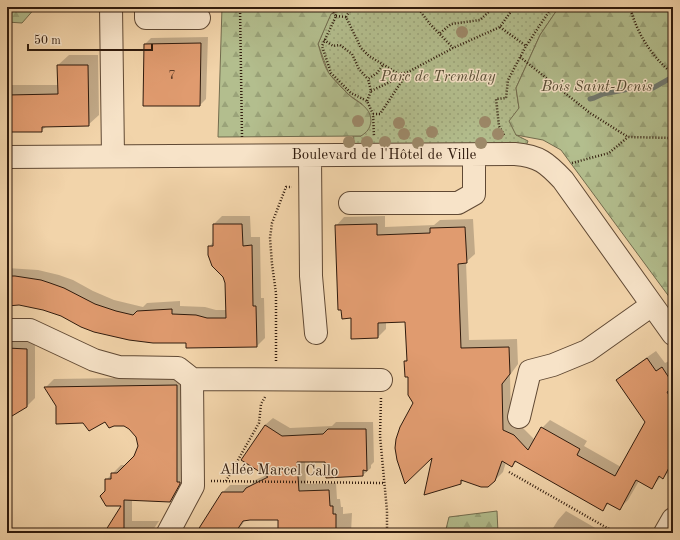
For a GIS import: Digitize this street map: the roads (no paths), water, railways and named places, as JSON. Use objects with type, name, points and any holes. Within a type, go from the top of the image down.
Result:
[{"type":"street","points":[[113,156],[111,13],[146,13],[199,18]]},
{"type":"street","points":[[350,203],[458,203],[474,194],[479,155]]},
{"type":"street","name":"Boulevard de l'Hôtel de Ville","points":[[7,157],[528,155],[546,162],[568,187],[673,334]]},
{"type":"street","points":[[310,156],[311,276],[316,332]]},
{"type":"street","points":[[519,417],[530,371],[565,360],[587,351],[652,305]]},
{"type":"street","points":[[7,330],[30,330],[94,360],[119,367],[178,368],[192,379],[382,380]]},
{"type":"street","points":[[168,533],[193,486],[192,379]]},
{"type":"street","points":[[666,533],[673,519]]},
{"type":"waterway","points":[[590,99],[603,94],[629,89],[653,88],[669,79]]},
{"type":"park label","name":"Parc de Tremblay","points":[[438,77]]},
{"type":"park label","name":"Bois Saint-Denis","points":[[597,87]]}]
